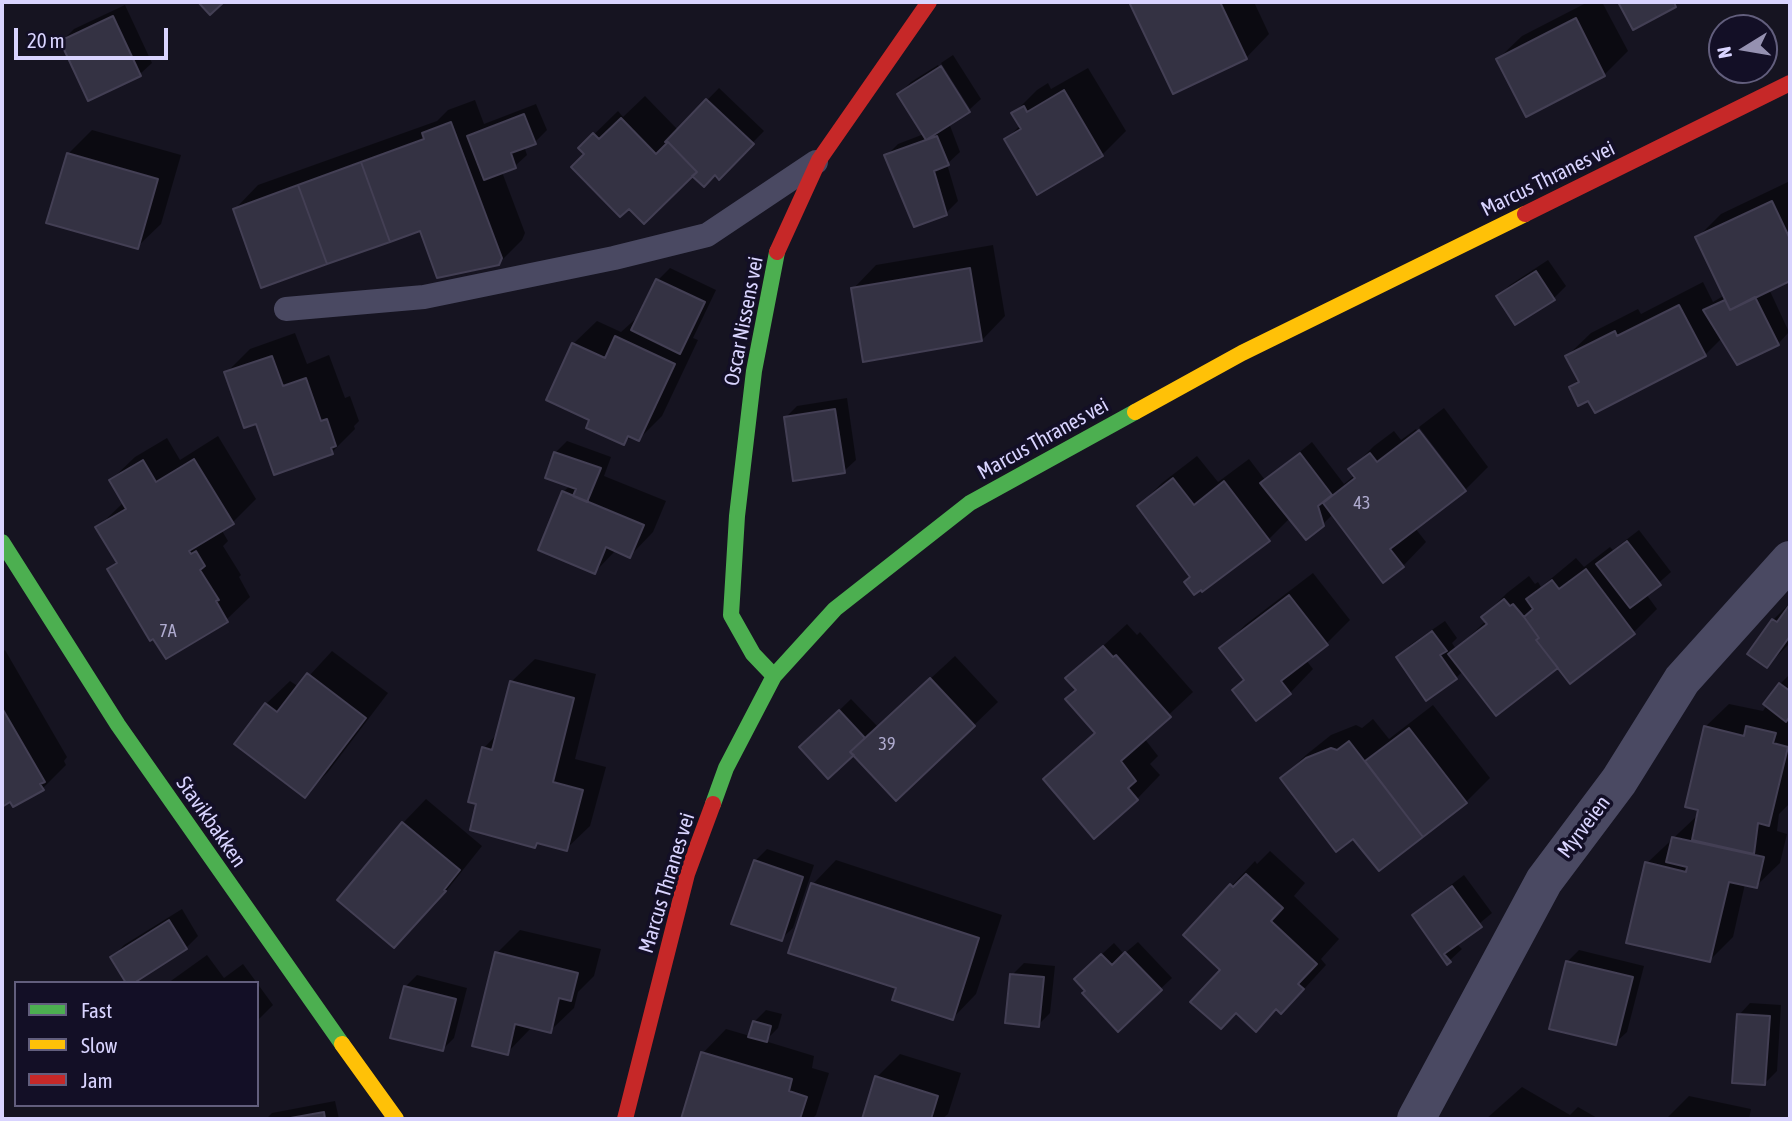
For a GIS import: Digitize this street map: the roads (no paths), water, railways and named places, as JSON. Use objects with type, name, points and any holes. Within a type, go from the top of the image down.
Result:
[{"type":"main road","name":"Oscar Nissens vei","points":[[775,676],[753,654],[731,615],[737,516],[754,371],[776,255],[819,160],[929,2]]},
{"type":"main road","name":"Marcus Thranes vei","points":[[625,1119],[687,874],[726,768],[775,676],[835,609],[970,503],[1242,353],[1790,83]]},
{"type":"main road","name":"Stavikbakken","points":[[2,542],[118,725],[396,1119]]},
{"type":"street","name":"Myrveien","points":[[1416,1119],[1544,881],[1619,781],[1682,680],[1790,561]]},
{"type":"lane","points":[[286,309],[424,298],[614,258],[707,235],[819,160]]}]
